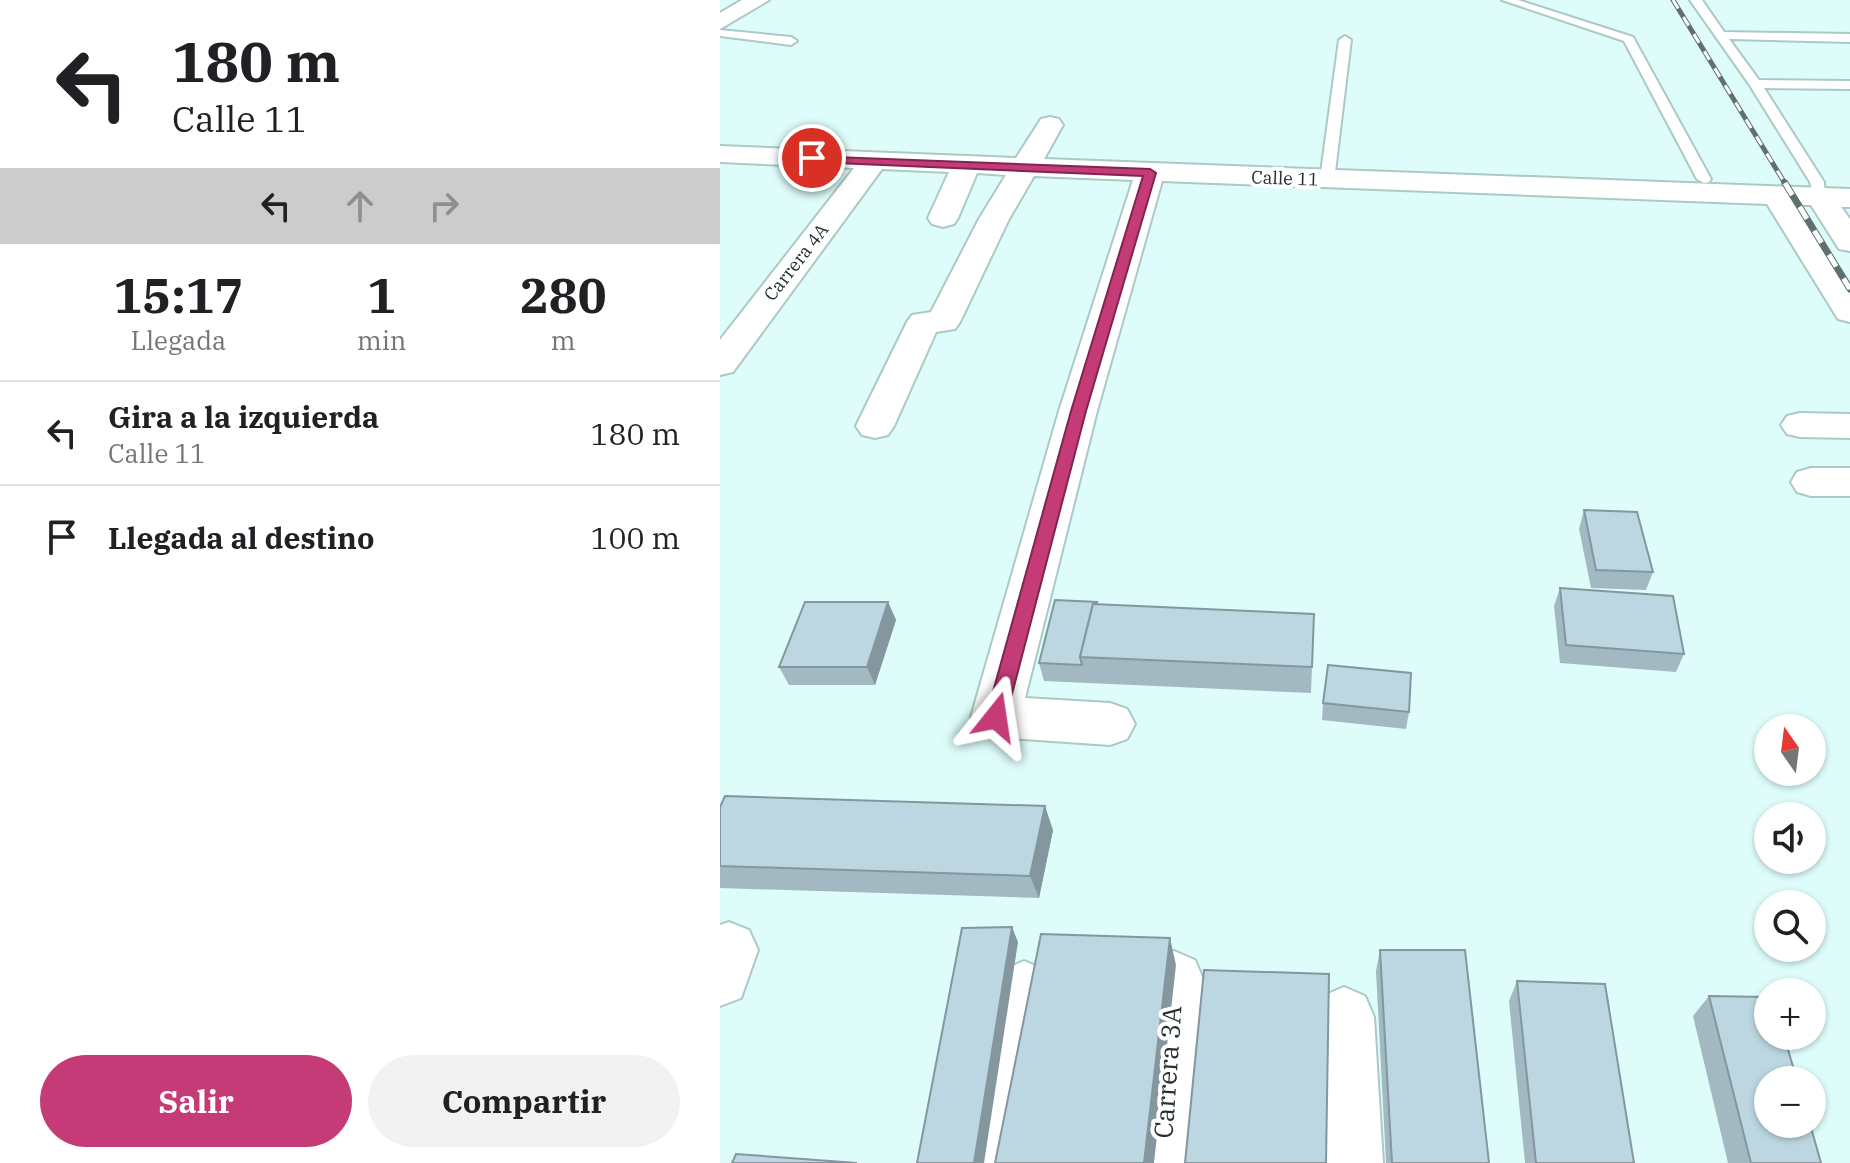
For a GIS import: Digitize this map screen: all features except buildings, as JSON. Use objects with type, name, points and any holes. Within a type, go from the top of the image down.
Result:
[{"type":"street","points":[[875,426],[924,322],[943,322],[1023,167],[1050,125]]},
{"type":"street","name":"Calle 11","points":[[720,154],[1327,180],[1708,186],[1777,197],[1835,198]]},
{"type":"street","name":"Carrera 4A","points":[[720,364],[874,161]]},
{"type":"street","points":[[943,218],[967,165]]},
{"type":"street","points":[[1061,379],[1143,172]]},
{"type":"street","points":[[1110,724],[996,717],[1143,172]]},
{"type":"street","points":[[1777,197],[1850,312]]},
{"type":"street","points":[[1835,198],[1850,242]]},
{"type":"street","points":[[1800,425],[1850,426]]},
{"type":"street","name":"Carrera 3A","points":[[1161,1163],[1174,981]]},
{"type":"street","points":[[999,1163],[1024,991]]},
{"type":"street","points":[[1344,1017],[1350,1163]]},
{"type":"lane","points":[[1507,0],[1629,39],[1708,186]]},
{"type":"lane","points":[[1696,0],[1755,84],[1817,182],[1835,198]]},
{"type":"lane","points":[[720,33],[791,41]]},
{"type":"lane","points":[[1722,35],[1850,38]]},
{"type":"lane","points":[[1327,180],[1345,40]]},
{"type":"lane","points":[[1755,84],[1850,85]]},
{"type":"railway","points":[[1673,0],[1786,185]]},
{"type":"railway","points":[[1785,183],[1850,289]]},
{"type":"route","points":[[812,158],[1150,173],[1078,411],[996,717]]}]
